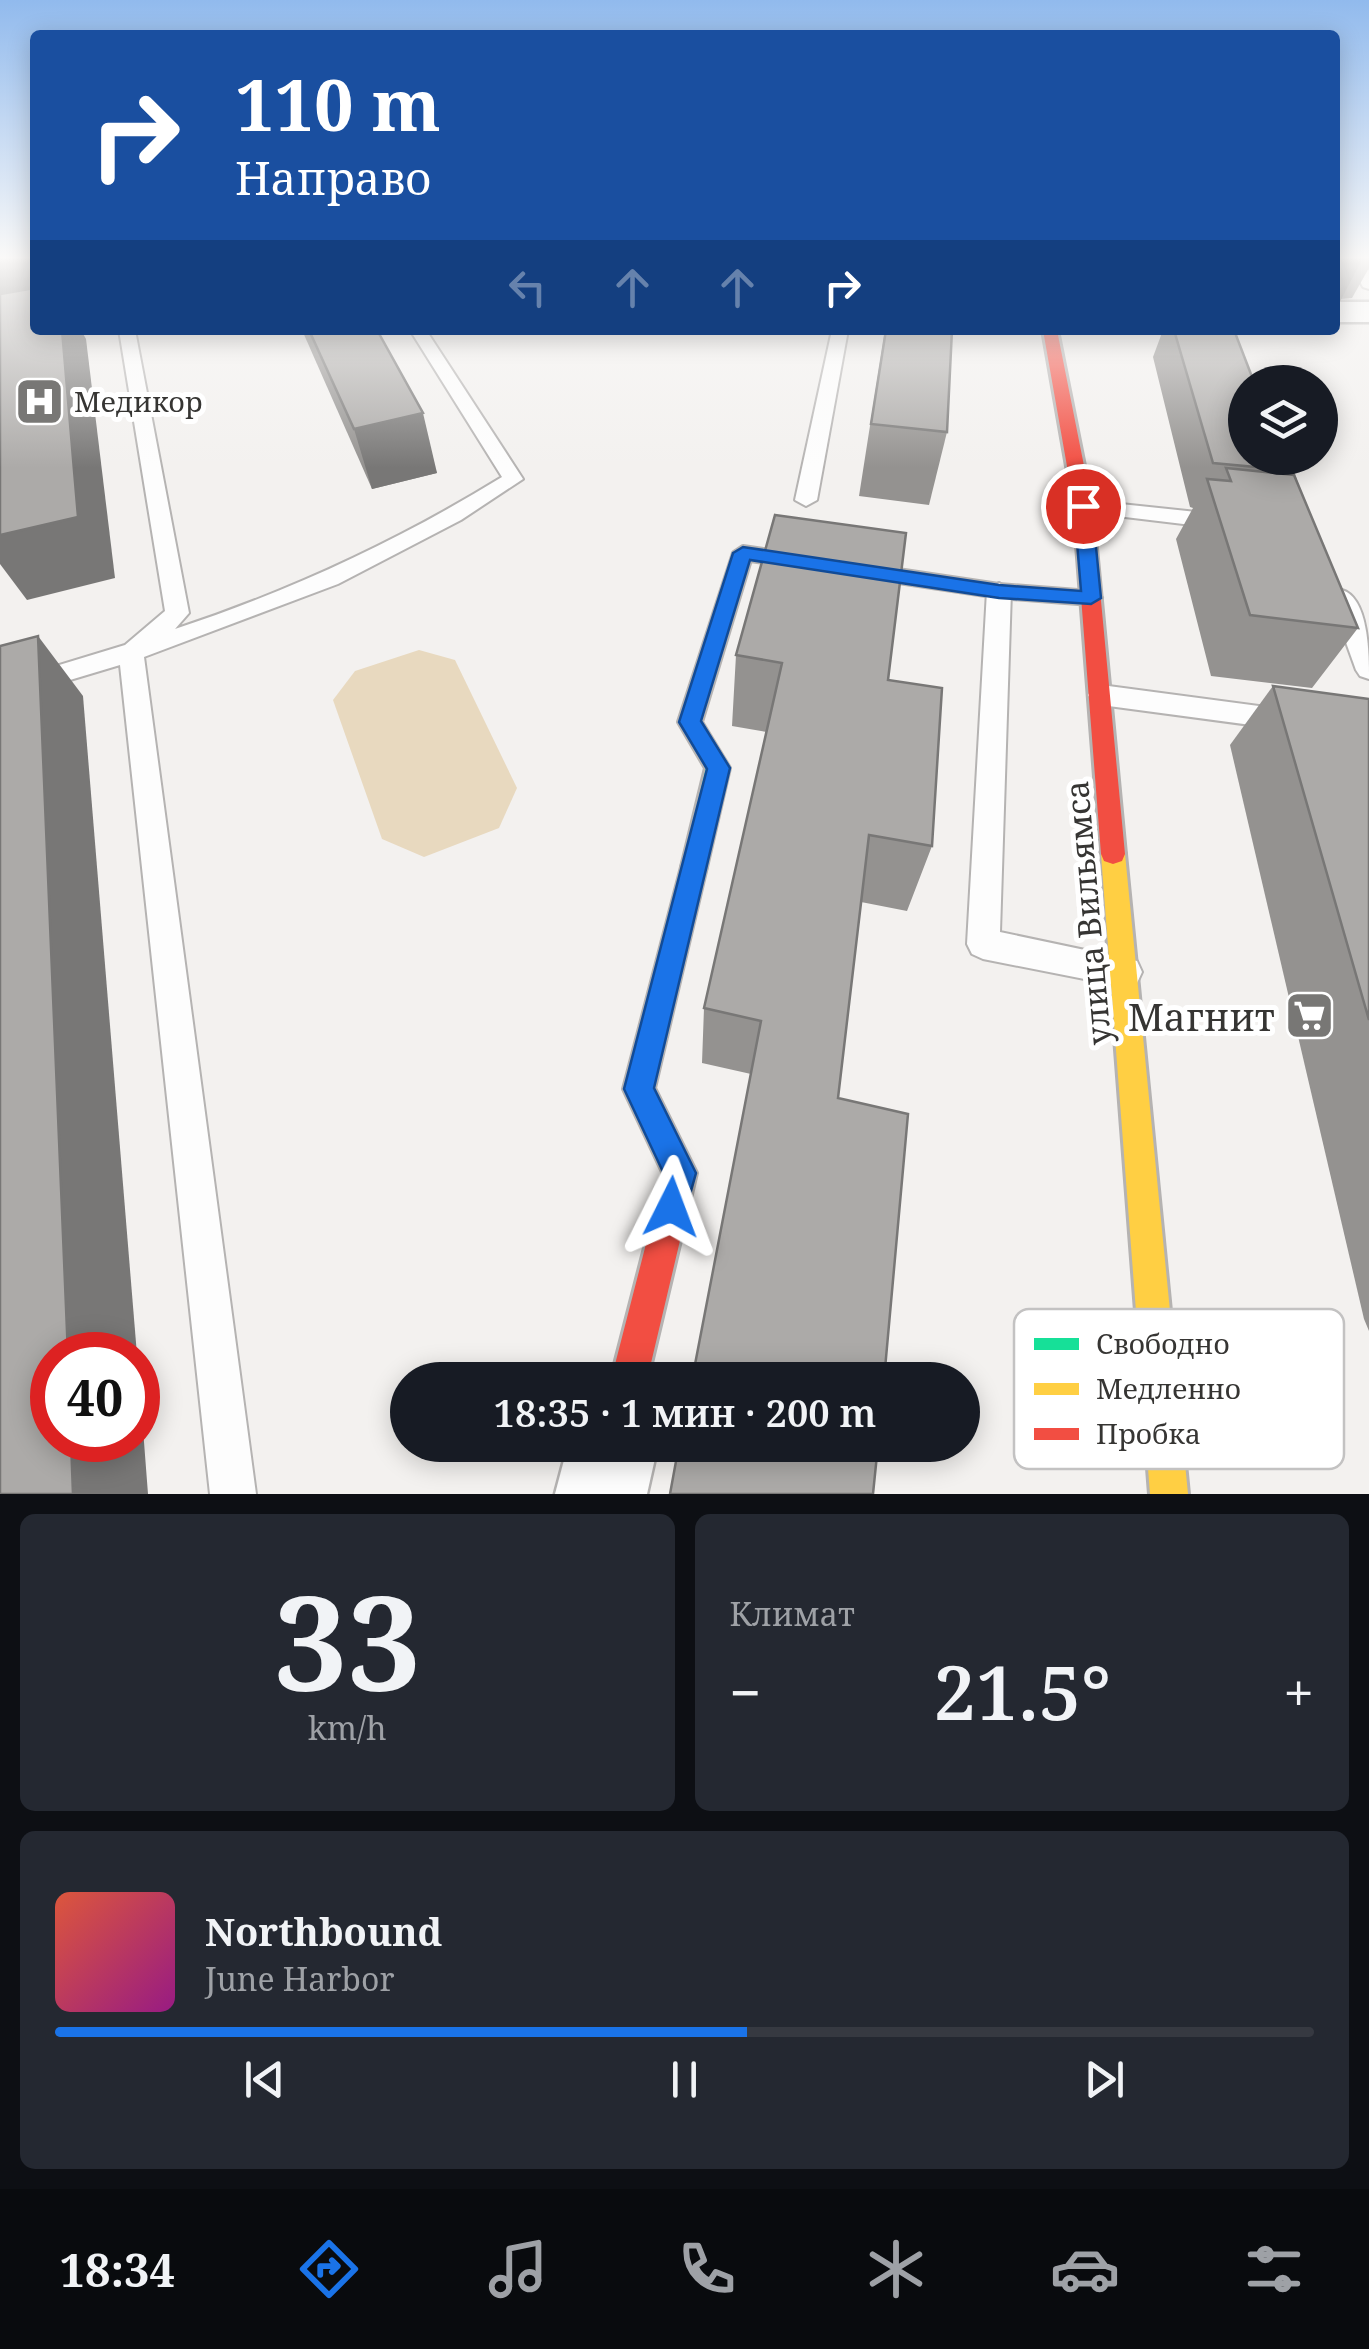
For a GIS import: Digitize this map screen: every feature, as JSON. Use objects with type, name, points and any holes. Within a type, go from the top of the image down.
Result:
[{"type":"street","name":"улица Вильямса","points":[[1051,335],[1083,506],[1153,1309]]},
{"type":"street","points":[[633,1362],[680,1173],[639,1089],[718,768],[690,722],[743,553],[999,592],[1091,598]]},
{"type":"street","points":[[601,1494],[609,1462]]},
{"type":"street","name":"улица Вильямса","points":[[1167,1469],[1169,1494]]},
{"type":"lane","points":[[128,335],[178,614],[131,654]]},
{"type":"lane","points":[[0,692],[131,654],[310,588],[459,515],[513,478],[421,335]]},
{"type":"lane","points":[[806,500],[839,335]]},
{"type":"lane","points":[[1280,527],[1299,528],[1283,475]]},
{"type":"lane","points":[[1083,506],[1242,523]]},
{"type":"lane","points":[[1332,571],[1369,670]]},
{"type":"lane","points":[[999,592],[983,944],[1125,972]]},
{"type":"lane","points":[[131,654],[232,1494]]},
{"type":"lane","points":[[1101,695],[1310,723]]},
{"type":"shaded area","points":[[419,650],[455,660],[517,788],[499,828],[424,857],[382,839],[333,700],[355,671]]},
{"type":"building","points":[[0,328],[30,328],[30,335],[62,335],[78,517],[0,535]]},
{"type":"building","points":[[311,335],[380,335],[423,413],[354,429]]},
{"type":"building","points":[[885,335],[952,335],[947,432],[871,424]]},
{"type":"building","points":[[1175,335],[1236,335],[1247,365],[1228,365],[1228,464],[1213,463]]},
{"type":"building","points":[[1229,475],[1294,475],[1358,628],[1250,615],[1207,479],[1231,481]]},
{"type":"building","points":[[775,515],[906,533],[888,680],[942,688],[932,846],[869,835],[838,1098],[908,1114],[886,1362],[695,1362],[761,1021],[704,1008],[782,663],[736,655]]},
{"type":"building","points":[[38,636],[67,1332],[30,1332],[30,1462],[72,1462],[73,1494],[0,1494],[0,646]]},
{"type":"building","points":[[1273,686],[1369,699],[1369,1020]]},
{"type":"building","points":[[676,1462],[876,1462],[873,1494],[670,1494]]},
{"type":"traffic: fast","points":[[694,867],[718,768],[690,722],[743,553],[999,591],[1091,598]]},
{"type":"traffic: slow","points":[[1113,854],[1153,1309]]},
{"type":"traffic: slow","points":[[1167,1469],[1169,1494]]},
{"type":"traffic: jam","points":[[1051,335],[1083,506],[1113,854]]},
{"type":"traffic: jam","points":[[633,1362],[680,1173],[639,1089],[694,867]]},
{"type":"place","name":"Медикор","points":[[39,401]]},
{"type":"place","name":"Магнит","points":[[1310,1016]]},
{"type":"route","points":[[671,1207],[680,1173],[639,1089],[718,768],[690,722],[743,553],[999,592],[1091,598],[1083,506]]}]
